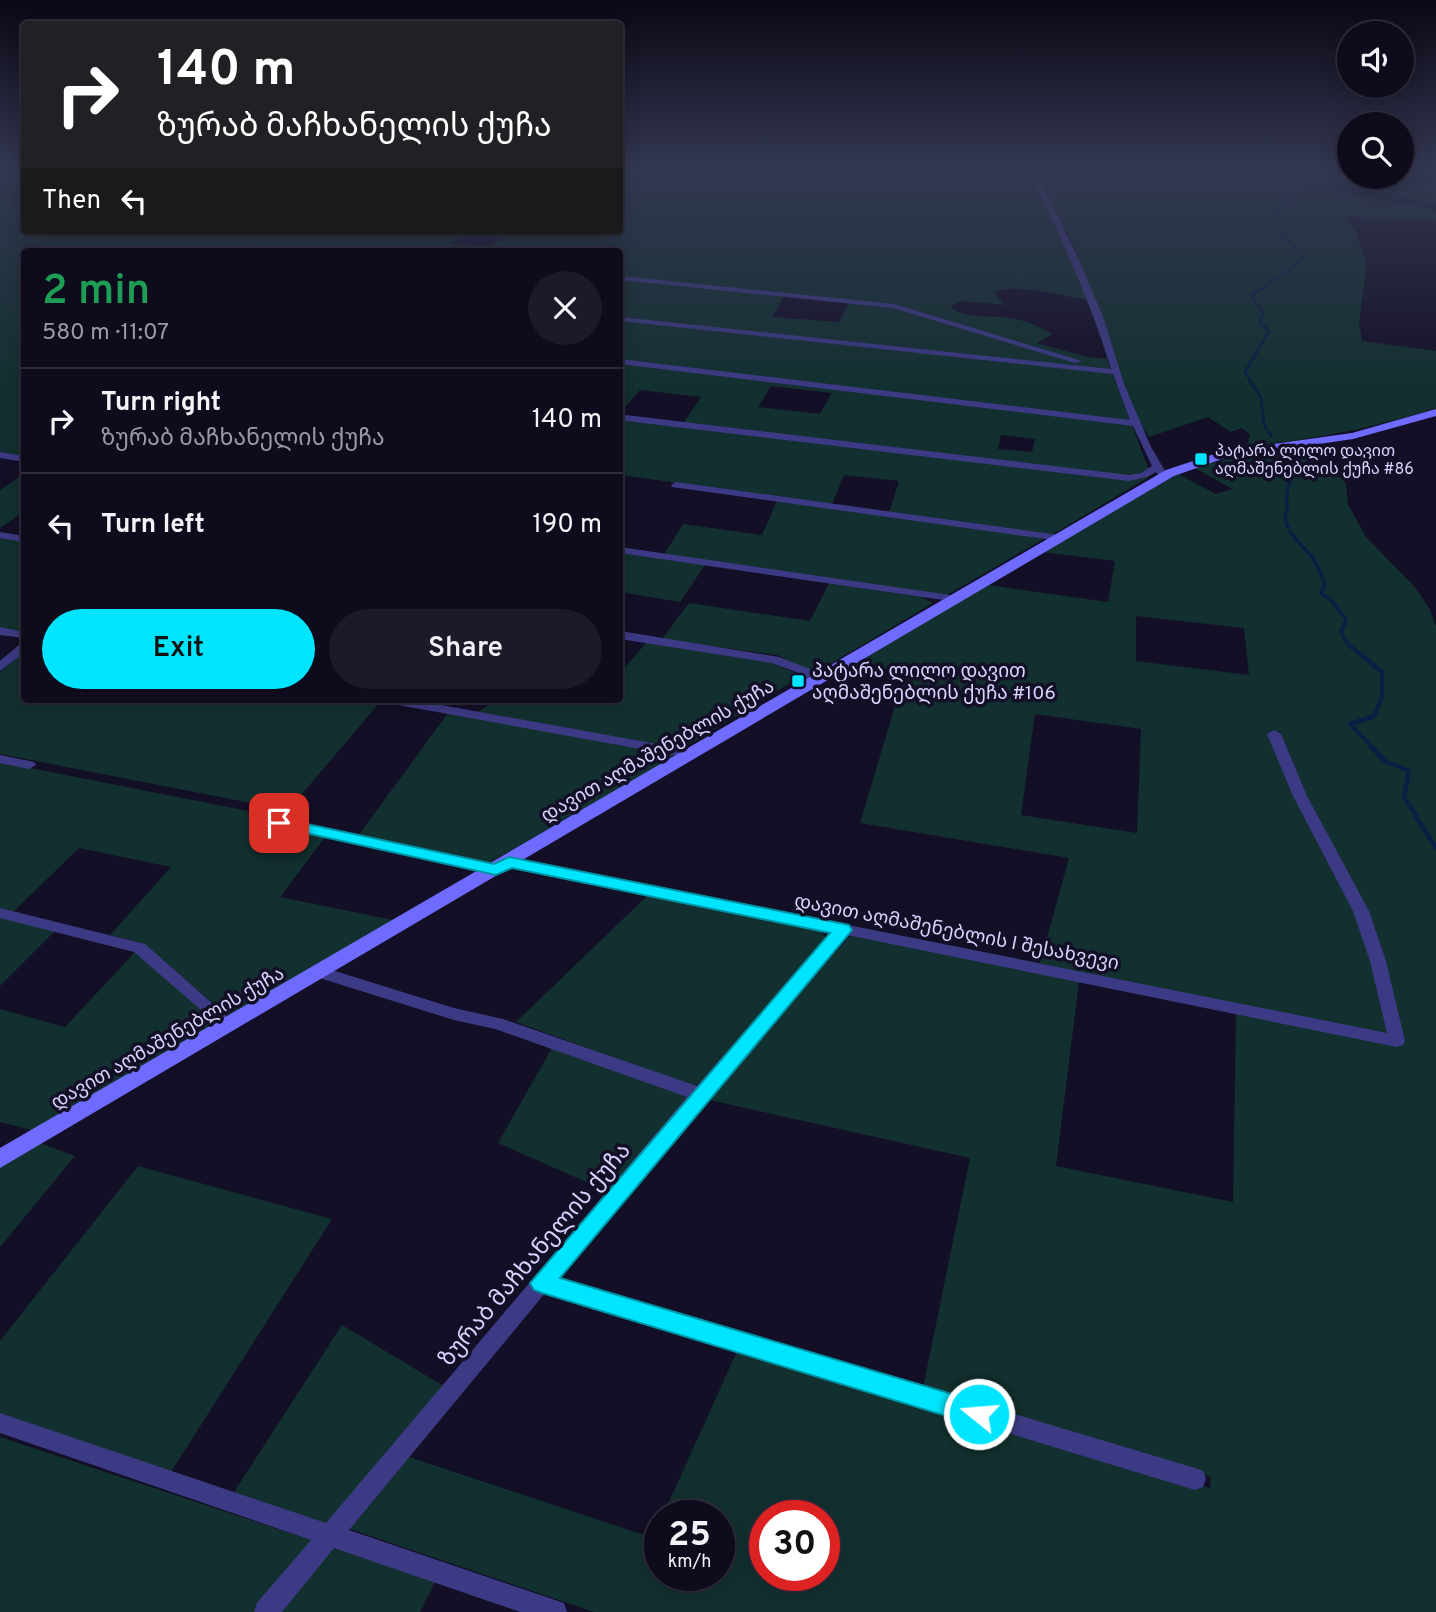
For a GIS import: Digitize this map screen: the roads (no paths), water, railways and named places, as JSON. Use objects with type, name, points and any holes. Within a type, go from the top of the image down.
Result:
[{"type":"street","points":[[626,418],[1129,478],[1161,473],[1146,447],[1112,371],[1100,319],[1067,243]]},
{"type":"street","points":[[623,278],[894,306],[1112,371]]},
{"type":"street","points":[[623,319],[1112,371]]},
{"type":"street","points":[[623,362],[1138,424]]},
{"type":"street","name":"დავით აღმაშენებლის ქუჩა","points":[[0,1159],[957,599],[1060,538],[1161,473],[1223,455],[1353,436],[1436,412]]},
{"type":"street","points":[[0,455],[21,458]]},
{"type":"street","points":[[676,485],[1060,538]]},
{"type":"street","points":[[0,535],[21,538]]},
{"type":"street","points":[[623,550],[957,599]]},
{"type":"street","points":[[0,631],[21,634]]},
{"type":"street","points":[[623,635],[775,660],[806,672],[812,684]]},
{"type":"street","points":[[0,667],[21,650]]},
{"type":"street","points":[[410,703],[690,754]]},
{"type":"street","name":"დავით აღმაშენებლის I შესახვევი","points":[[279,823],[843,930],[1397,1041],[1378,961],[1361,911],[1300,796],[1274,734]]},
{"type":"street","points":[[0,760],[29,765]]},
{"type":"street","points":[[0,913],[139,948],[229,1025]]},
{"type":"street","name":"ზურაბ მაჩხანელის ქუჩა","points":[[266,1612],[700,1094],[843,930]]},
{"type":"street","points":[[319,972],[454,1014],[497,1023],[700,1094]]},
{"type":"street","points":[[542,1283],[1195,1479]]},
{"type":"street","points":[[0,1423],[555,1612]]},
{"type":"waterway","points":[[1257,292],[1304,259],[1291,243]]},
{"type":"waterway","points":[[1259,290],[1251,296],[1263,313],[1260,323],[1269,331],[1245,372],[1261,398],[1264,425],[1272,437]]},
{"type":"waterway","points":[[1284,453],[1291,470],[1285,514],[1288,528],[1313,558],[1325,584],[1321,593],[1331,600],[1346,620],[1341,632],[1349,646]]},
{"type":"waterway","points":[[1348,644],[1382,672],[1382,697],[1374,716],[1350,724],[1385,761],[1409,771],[1404,797],[1436,848]]},
{"type":"place","name":"პატარა ლილო დავით აღმაშენებლის ქუჩა #86","points":[[1201,459]]},
{"type":"place","name":"პატარა ლილო დავით აღმაშენებლის ქუჩა #106","points":[[798,681]]}]
